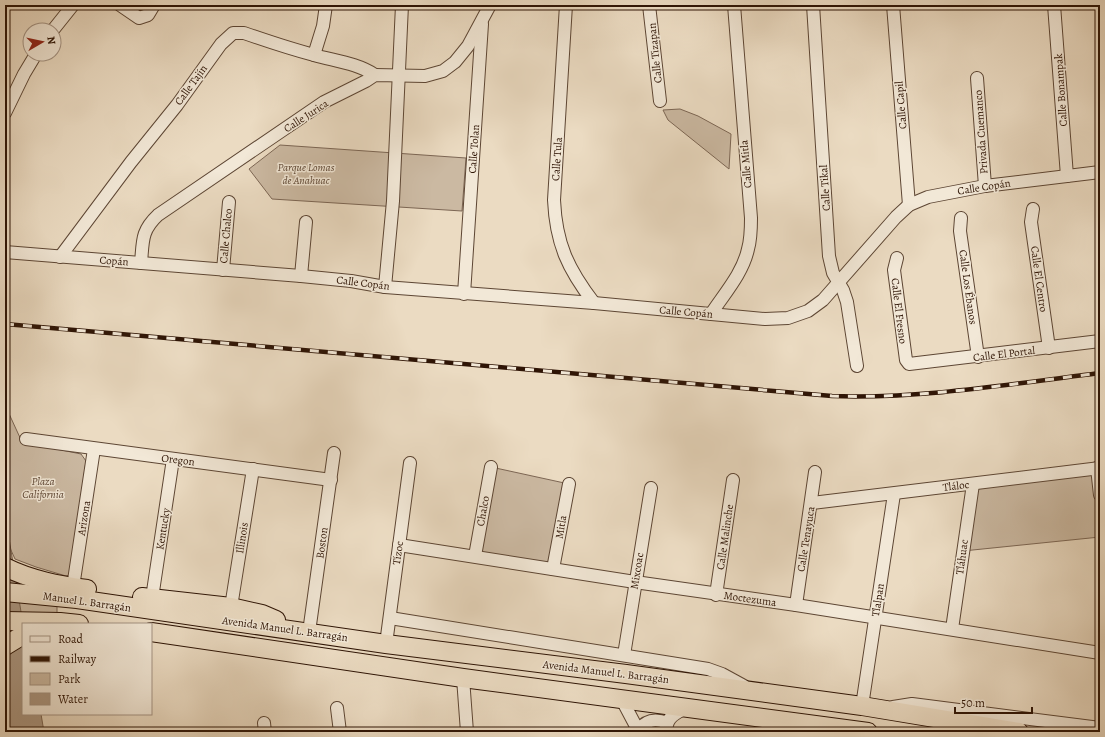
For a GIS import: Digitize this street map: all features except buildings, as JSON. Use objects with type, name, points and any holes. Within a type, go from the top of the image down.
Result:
[{"type":"highway","points":[[5,567],[32,578],[73,587],[231,607],[270,617],[300,631]]},
{"type":"highway","name":"Manuel L. Barragán","points":[[5,592],[77,600],[193,617]]},
{"type":"highway","name":"Avenida Manuel L. Barragán","points":[[193,617],[386,644],[862,706],[1019,732]]},
{"type":"highway","name":"Manuel L. Barragán","points":[[5,621],[70,623]]},
{"type":"highway","name":"Avenida Manuel L. Barragán","points":[[152,632],[463,678],[621,698],[863,732]]},
{"type":"highway","points":[[5,646],[22,637]]},
{"type":"street","points":[[59,22],[73,5]]},
{"type":"street","points":[[120,5],[139,18],[148,15],[154,5]]},
{"type":"street","points":[[314,55],[323,26],[326,5]]},
{"type":"street","points":[[385,287],[396,146],[402,5]]},
{"type":"street","name":"Calle Tolan","points":[[464,294],[484,5]]},
{"type":"street","points":[[375,76],[426,76],[443,71],[455,62],[468,46],[490,5]]},
{"type":"street","name":"Calle Tula","points":[[566,5],[554,200],[555,215],[562,250],[568,264],[594,303]]},
{"type":"street","name":"Calle Tizapan","points":[[650,5],[660,101]]},
{"type":"street","name":"Calle Mitla","points":[[711,314],[742,266],[748,249],[751,233],[734,5]]},
{"type":"street","name":"Calle Tikal","points":[[813,5],[829,256],[833,273],[843,290],[847,302],[857,366]]},
{"type":"street","name":"Calle Capil","points":[[893,5],[909,205]]},
{"type":"street","name":"Calle Bonampak","points":[[1054,5],[1067,176]]},
{"type":"street","name":"Calle Tajín","points":[[60,257],[131,162],[177,105],[221,44],[233,33],[244,33],[314,55],[356,66],[365,69],[375,76]]},
{"type":"street","points":[[5,113],[31,62]]},
{"type":"street","name":"Calle Jurica","points":[[141,263],[143,235],[149,223],[158,215],[324,102],[366,82],[375,76]]},
{"type":"street","name":"Privada Cuemanco","points":[[977,78],[985,186]]},
{"type":"street","name":"Calle Copán","points":[[223,270],[301,276],[351,281],[385,287],[464,294],[594,303],[765,319],[788,318],[808,311],[823,300],[896,217],[909,205],[928,197],[985,186],[1100,172]]},
{"type":"street","name":"Calle Chalco","points":[[223,270],[229,202]]},
{"type":"street","name":"Calle El Centro","points":[[1033,209],[1031,222],[1049,348]]},
{"type":"street","name":"Calle Los Ébanos","points":[[961,218],[960,231],[978,357]]},
{"type":"street","points":[[301,276],[306,222]]},
{"type":"street","name":"Copán","points":[[5,252],[223,270]]},
{"type":"street","name":"Calle El Fresno","points":[[897,258],[894,270],[906,360],[908,364]]},
{"type":"street","name":"Calle El Portal","points":[[908,364],[913,365],[1100,341]]},
{"type":"street","name":"Oregon","points":[[26,439],[331,480]]},
{"type":"street","name":"Arizona","points":[[73,587],[94,449]]},
{"type":"street","name":"Boston","points":[[300,631],[331,480],[334,453]]},
{"type":"street","name":"Kentucky","points":[[152,598],[173,459]]},
{"type":"street","name":"Tízoc","points":[[386,644],[410,463]]},
{"type":"street","name":"Chalco","points":[[475,556],[491,467]]},
{"type":"street","points":[[1099,468],[1100,495]]},
{"type":"street","name":"Tláloc","points":[[812,503],[1099,468]]},
{"type":"street","name":"Illinois","points":[[231,607],[253,469]]},
{"type":"street","name":"Calle Tenayuca","points":[[796,605],[816,472]]},
{"type":"street","name":"Calle Malinche","points":[[716,595],[734,480]]},
{"type":"street","name":"Mitla","points":[[553,569],[569,484]]},
{"type":"street","name":"Tláhuac","points":[[952,629],[973,484]]},
{"type":"street","name":"Mixcoac","points":[[624,655],[651,488]]},
{"type":"street","name":"Tlalpan","points":[[862,706],[894,494]]},
{"type":"street","name":"Moctezuma","points":[[399,544],[716,595],[796,605],[875,619],[952,629],[1100,653]]},
{"type":"street","points":[[390,618],[624,655],[708,670],[722,674],[754,692]]},
{"type":"street","points":[[463,678],[467,732]]},
{"type":"street","points":[[621,698],[639,731],[645,723],[651,720],[660,721],[666,728]]},
{"type":"street","points":[[880,709],[912,704],[1100,728]]},
{"type":"street","points":[[337,708],[340,732]]},
{"type":"street","points":[[666,728],[668,720],[676,713],[687,708]]},
{"type":"green space","points":[[680,109],[698,116],[731,134],[729,169],[668,120],[663,110]]},
{"type":"green space","name":"Parque Lomas de Anahuac","points":[[280,145],[466,158],[462,211],[272,199],[249,169]]},
{"type":"green space","name":"Plaza California","points":[[5,405],[22,442],[81,454],[86,461],[71,570],[69,575],[66,576],[15,559],[10,548],[5,518]]},
{"type":"green space","points":[[491,467],[569,484],[554,566],[475,556]]},
{"type":"green space","points":[[1097,468],[1100,495],[1100,537],[963,551],[973,484]]},
{"type":"green space","points":[[5,578],[24,585],[57,591],[57,614],[5,614]]},
{"type":"water","points":[[5,514],[23,623],[22,715],[41,715],[44,732],[9,732],[5,713]]},
{"type":"railway","points":[[5,324],[832,396],[933,393],[1100,373]]}]
